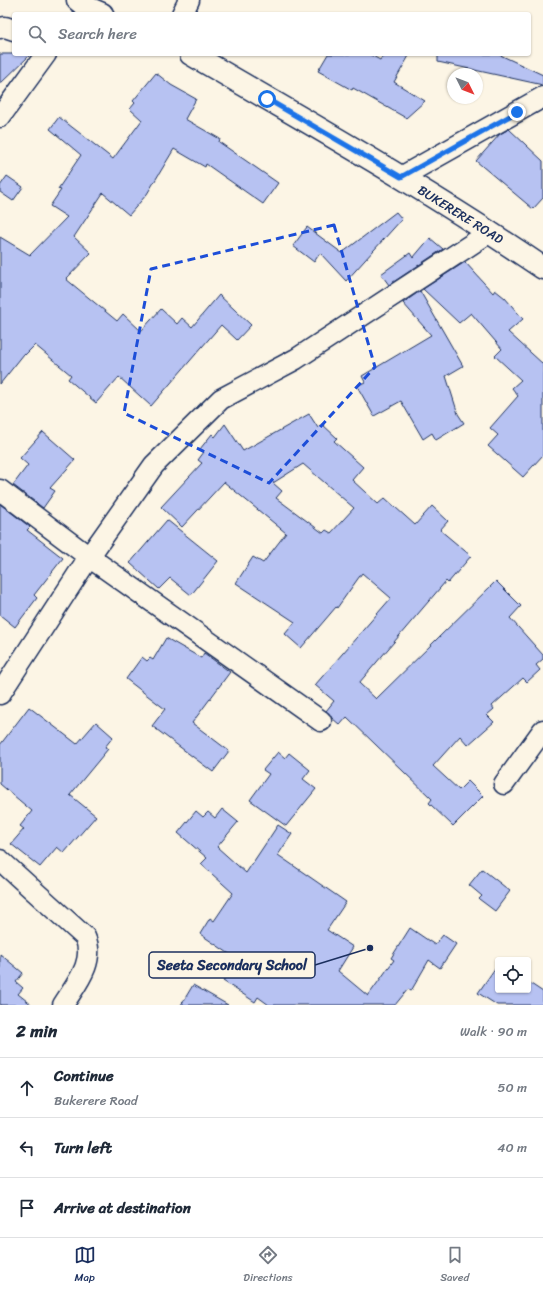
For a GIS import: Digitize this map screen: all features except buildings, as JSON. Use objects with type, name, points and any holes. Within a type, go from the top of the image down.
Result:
[{"type":"main road","name":"BUKERERE ROAD","points":[[194,56],[401,177],[490,232],[543,268]]},
{"type":"street","points":[[183,12],[189,0]]},
{"type":"street","points":[[0,28],[5,27],[12,29]]},
{"type":"street","points":[[0,117],[45,56]]},
{"type":"street","points":[[401,177],[543,97]]},
{"type":"street","points":[[0,694],[89,557],[154,465],[222,399],[296,359],[490,232]]},
{"type":"street","points":[[0,490],[89,557],[321,721]]},
{"type":"street","points":[[504,784],[543,730]]},
{"type":"street","points":[[0,860],[85,937],[90,954],[87,964],[63,1005]]},
{"type":"highlighted area","points":[[334,225],[375,367],[269,483],[124,413],[151,269]]},
{"type":"place","name":"Seeta Secondary School","points":[[370,948]]},
{"type":"route","points":[[267,99],[401,177],[517,112]]}]
